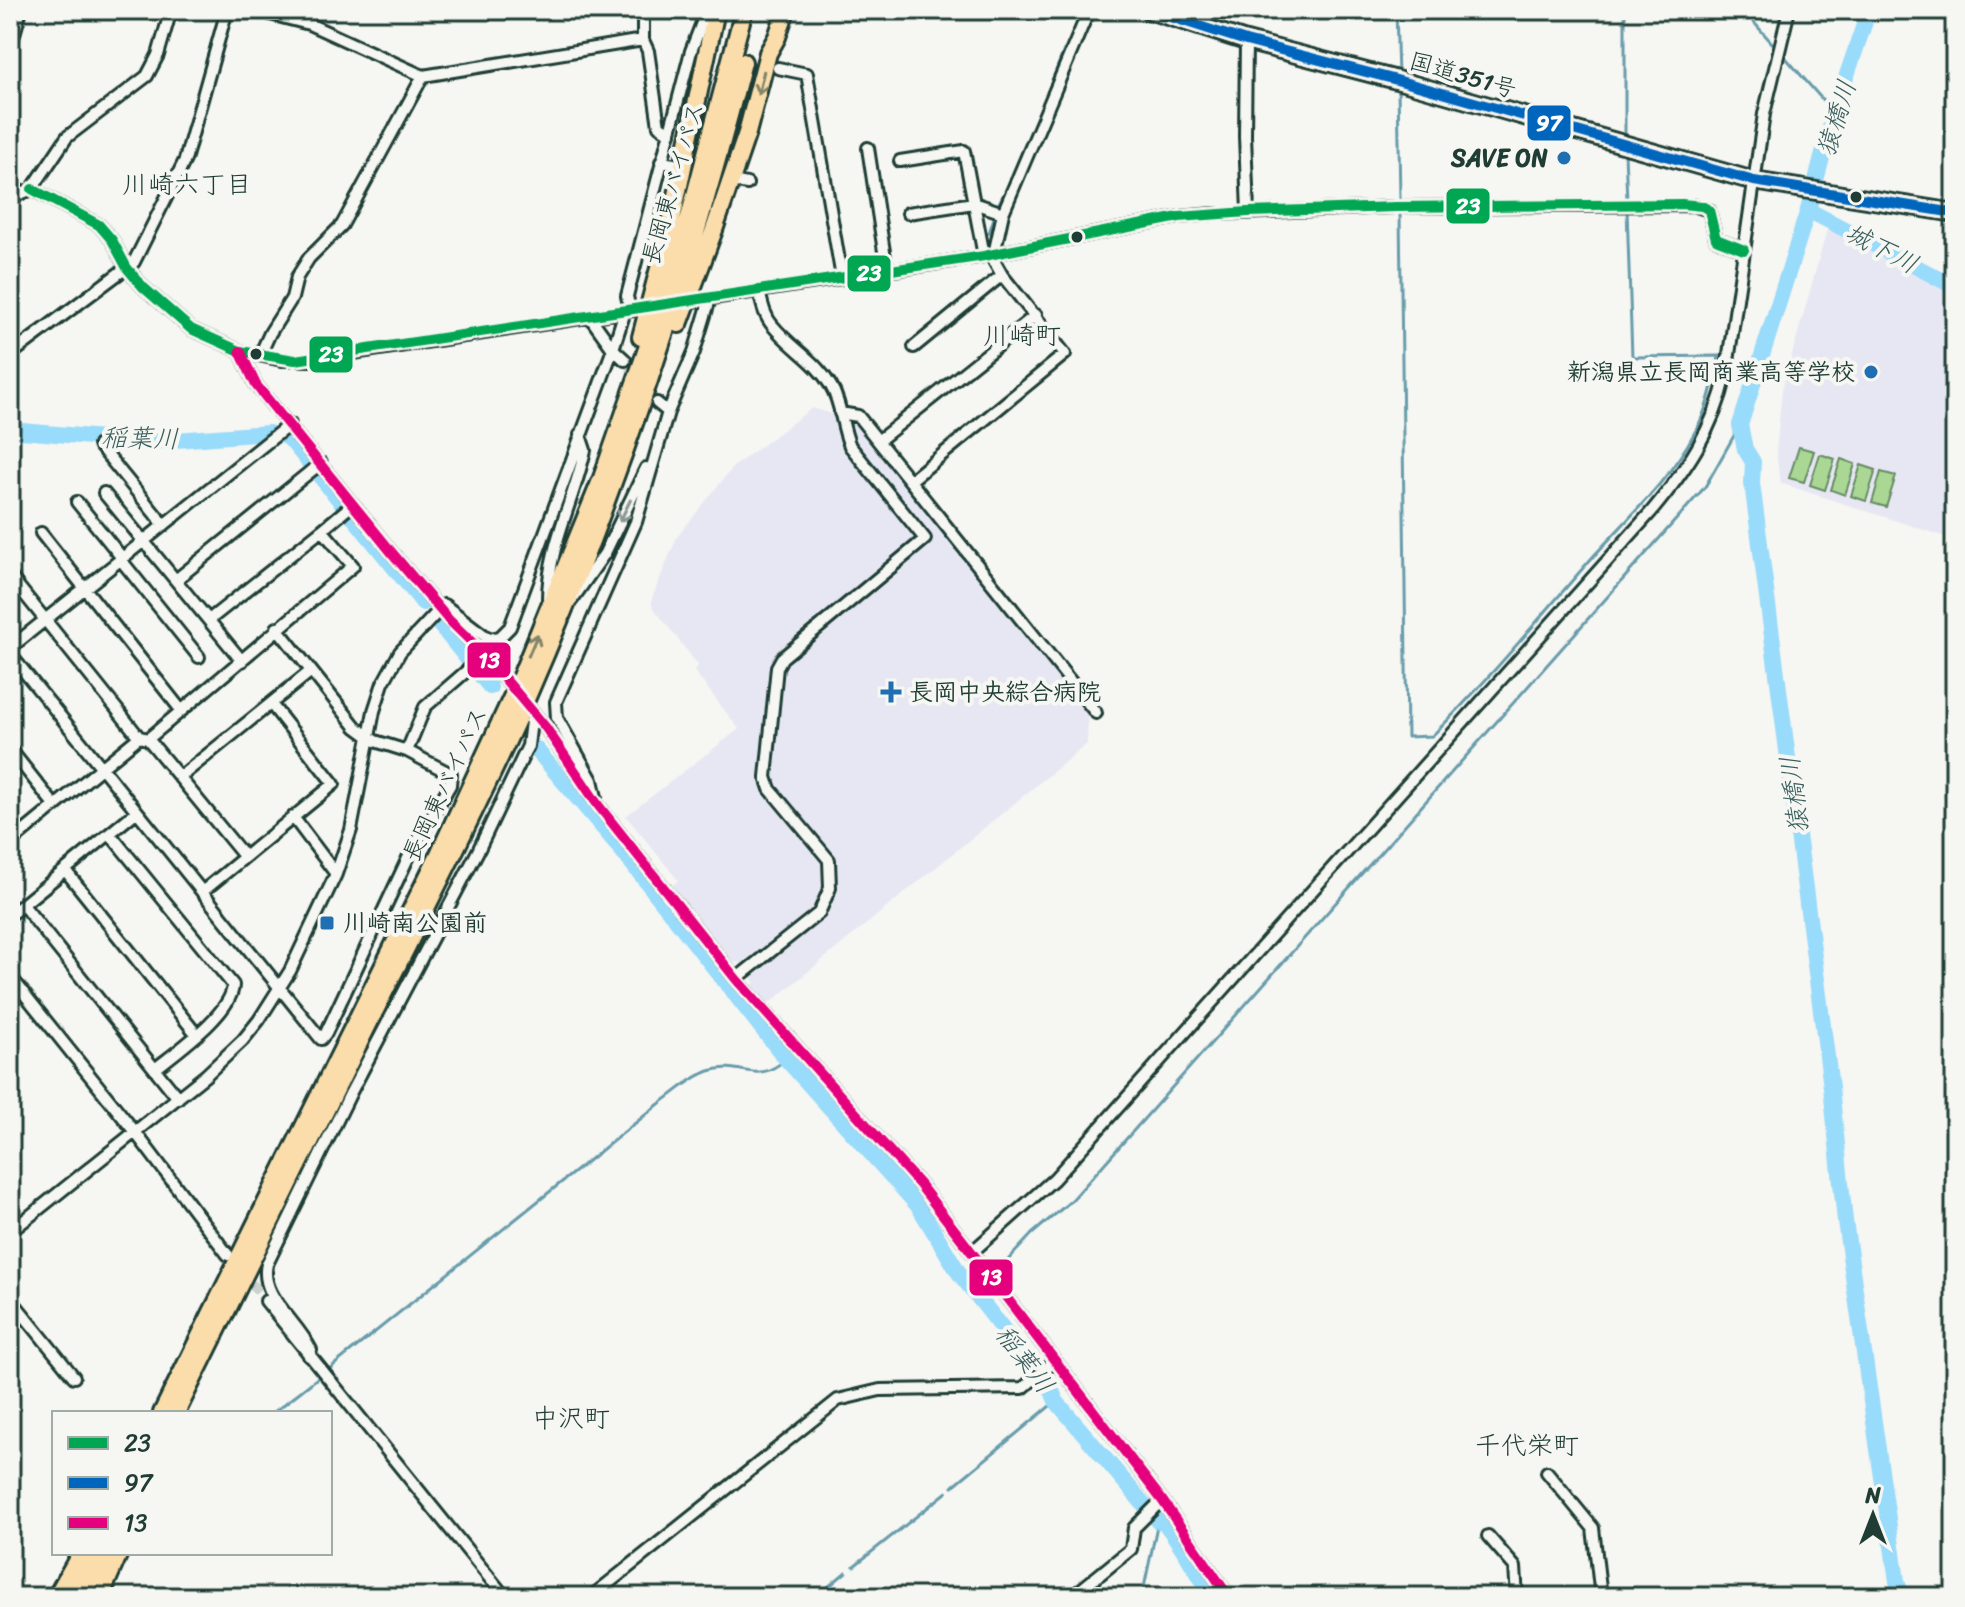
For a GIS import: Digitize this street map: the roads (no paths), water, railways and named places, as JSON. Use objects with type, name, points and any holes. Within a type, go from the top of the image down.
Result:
[{"type":"highway","points":[[602,478],[668,234],[716,10]]},
{"type":"highway","name":"長岡東バイパス","points":[[178,1411],[453,854],[524,702],[656,323],[689,218],[744,10]]},
{"type":"highway","name":"長岡東バイパス","points":[[555,612],[595,533],[668,325],[703,215],[755,10]]},
{"type":"highway","points":[[595,533],[613,496],[714,230],[747,133],[778,10]]},
{"type":"highway","points":[[768,53],[786,10]]},
{"type":"highway","name":"国道351号","points":[[1149,10],[1167,13],[1246,41],[1754,181],[1955,213]]},
{"type":"highway","name":"長岡東バイパス","points":[[163,1411],[440,852],[524,702]]},
{"type":"highway","points":[[154,1411],[258,1220]]},
{"type":"highway","points":[[56,1597],[80,1555]]},
{"type":"highway","points":[[71,1597],[92,1555]]},
{"type":"highway","points":[[84,1597],[105,1555]]},
{"type":"highway","points":[[100,1597],[118,1555]]},
{"type":"street","points":[[10,48],[21,10]]},
{"type":"street","points":[[10,198],[32,189],[67,137],[147,76],[158,55],[171,10]]},
{"type":"street","points":[[10,355],[127,268],[139,253],[185,160],[227,10]]},
{"type":"street","points":[[254,10],[309,24],[423,76],[643,40]]},
{"type":"street","points":[[10,1232],[178,1098],[243,1040],[280,989],[336,874],[351,830],[379,695],[391,666],[413,637],[444,605],[489,639],[500,637],[510,627],[629,306],[627,296],[661,162],[691,51],[707,10]]},
{"type":"street","points":[[990,255],[1003,213],[1089,10]]},
{"type":"street","points":[[972,1252],[1054,1179],[1678,479],[1696,453],[1720,396],[1732,346],[1764,114],[1789,10]]},
{"type":"street","points":[[643,12],[643,40],[648,51],[659,126],[670,133]]},
{"type":"street","points":[[1246,41],[1248,212]]},
{"type":"street","points":[[778,68],[807,74],[842,278]]},
{"type":"street","points":[[260,355],[292,298],[297,277],[309,258],[342,225],[423,76]]},
{"type":"street","points":[[868,148],[887,271]]},
{"type":"street","points":[[900,161],[964,151],[974,203],[990,255],[1002,275],[1065,354],[910,481]]},
{"type":"street","points":[[661,162],[674,164]]},
{"type":"street","points":[[32,189],[99,225],[143,287],[184,325],[240,351],[282,360],[308,360],[640,309]]},
{"type":"street","points":[[908,213],[974,203],[1003,213]]},
{"type":"street","points":[[694,301],[990,255],[1179,217],[1248,212],[1682,204],[1709,210],[1716,239],[1744,250]]},
{"type":"street","points":[[914,347],[1002,275]]},
{"type":"street","points":[[736,979],[819,913],[830,888],[829,860],[770,789],[766,777],[777,667],[782,658],[925,539],[850,446],[843,430],[838,400],[829,383],[814,364],[772,326],[759,291]]},
{"type":"street","points":[[598,805],[592,780],[557,718],[556,702],[636,522],[668,412],[694,352],[710,299]]},
{"type":"street","points":[[878,441],[1036,315]]},
{"type":"street","points":[[590,317],[625,360]]},
{"type":"street","points":[[240,351],[256,385],[440,610],[524,702],[562,750],[598,805],[736,979],[920,1185],[1229,1597]]},
{"type":"street","points":[[657,403],[668,412]]},
{"type":"street","points":[[840,413],[858,416],[1096,713]]},
{"type":"street","points":[[277,628],[356,727],[370,738],[407,751],[451,774],[450,785],[409,856],[321,1039],[10,651],[290,424]]},
{"type":"street","points":[[555,612],[550,565],[585,450],[580,435]]},
{"type":"street","points":[[555,612],[605,553],[660,441]]},
{"type":"street","points":[[99,445],[164,525]]},
{"type":"street","points":[[177,579],[321,463]]},
{"type":"street","points":[[104,493],[242,661]]},
{"type":"street","points":[[77,502],[199,657]]},
{"type":"street","points":[[209,620],[352,505]]},
{"type":"street","points":[[10,843],[242,661],[353,566],[322,530]]},
{"type":"street","points":[[41,533],[181,710]]},
{"type":"street","points":[[10,576],[244,856]]},
{"type":"street","points":[[407,751],[425,707],[482,658]]},
{"type":"street","points":[[180,777],[311,671]]},
{"type":"street","points":[[309,1356],[311,1350],[303,1333],[267,1289],[264,1274],[267,1264],[351,1092],[486,836],[528,746],[524,702]]},
{"type":"street","points":[[202,892],[334,784],[271,704]]},
{"type":"street","points":[[11,752],[55,806]]},
{"type":"street","points":[[10,915],[136,812]]},
{"type":"street","points":[[293,817],[336,874]]},
{"type":"street","points":[[110,834],[233,985],[232,995],[197,1035],[155,1069]]},
{"type":"street","points":[[65,870],[197,1035]]},
{"type":"street","points":[[23,905],[178,1098]]},
{"type":"street","points":[[10,976],[135,1132],[228,1255]]},
{"type":"street","points":[[10,1298],[74,1377]]},
{"type":"street","points":[[266,1301],[505,1597]]},
{"type":"street","points":[[591,1597],[838,1400],[880,1390],[1023,1388],[1053,1363]]},
{"type":"street","points":[[1547,1472],[1593,1528],[1601,1597]]},
{"type":"street","points":[[1072,1597],[1131,1549],[1134,1528],[1160,1502]]},
{"type":"street","points":[[1488,1536],[1515,1567],[1517,1597]]},
{"type":"waterway","points":[[1396,10],[1398,76]]},
{"type":"waterway","points":[[1625,10],[1625,137]]},
{"type":"waterway","points":[[1743,10],[1772,43]]},
{"type":"waterway","name":"猿橋川","points":[[1869,10],[1834,113],[1808,210],[1740,425],[1745,449],[1753,462],[1752,483],[1831,1087],[1845,1221],[1897,1581],[1902,1597]]},
{"type":"waterway","points":[[1030,137],[1064,50]]},
{"type":"waterway","points":[[1786,58],[1834,113]]},
{"type":"waterway","points":[[1398,87],[1400,199]]},
{"type":"waterway","points":[[1625,153],[1627,201]]},
{"type":"waterway","points":[[998,205],[1013,177]]},
{"type":"waterway","points":[[1400,212],[1407,737],[1432,736],[1474,693],[1661,483],[1685,450],[1703,414],[1719,356],[1632,357],[1627,209]]},
{"type":"waterway","name":"城下川","points":[[1808,210],[1955,287]]},
{"type":"waterway","points":[[989,233],[994,218]]},
{"type":"waterway","points":[[994,1275],[1032,1234],[1072,1200],[1705,487],[1740,425]]},
{"type":"waterway","name":"稲葉川","points":[[10,430],[149,442],[269,433]]},
{"type":"waterway","name":"稲葉川","points":[[286,437],[423,603]]},
{"type":"waterway","name":"稲葉川","points":[[439,624],[490,687]]},
{"type":"waterway","name":"稲葉川","points":[[535,748],[616,843],[786,1059],[919,1207],[959,1273],[1052,1391],[1056,1401],[1158,1521],[1163,1521],[1214,1597]]},
{"type":"waterway","points":[[512,1597],[329,1369],[692,1080],[706,1072],[724,1068],[766,1071],[786,1059]]},
{"type":"waterway","points":[[975,1295],[989,1280]]},
{"type":"waterway","points":[[276,1411],[320,1376]]},
{"type":"waterway","points":[[953,1486],[1056,1401]]},
{"type":"waterway","points":[[854,1566],[947,1492]]},
{"type":"waterway","points":[[1142,1597],[1158,1521]]},
{"type":"waterway","points":[[816,1597],[846,1572]]},
{"type":"tunnel","points":[[625,360],[657,403]]},
{"type":"tunnel","points":[[242,1272],[266,1301]]},
{"type":"place","name":"SAVE ON","points":[[1564,158]]},
{"type":"place","name":"新潟県立長岡商業高等学校","points":[[1871,372]]},
{"type":"place","name":"長岡中央綜合病院","points":[[891,692]]},
{"type":"place","name":"川崎南公園前","points":[[327,923]]},
{"type":"district","name":"川崎六丁目","points":[[187,184]]},
{"type":"district","name":"川崎町","points":[[1022,335]]},
{"type":"district","name":"中沢町","points":[[571,1418]]},
{"type":"district","name":"千代栄町","points":[[1527,1445]]}]
